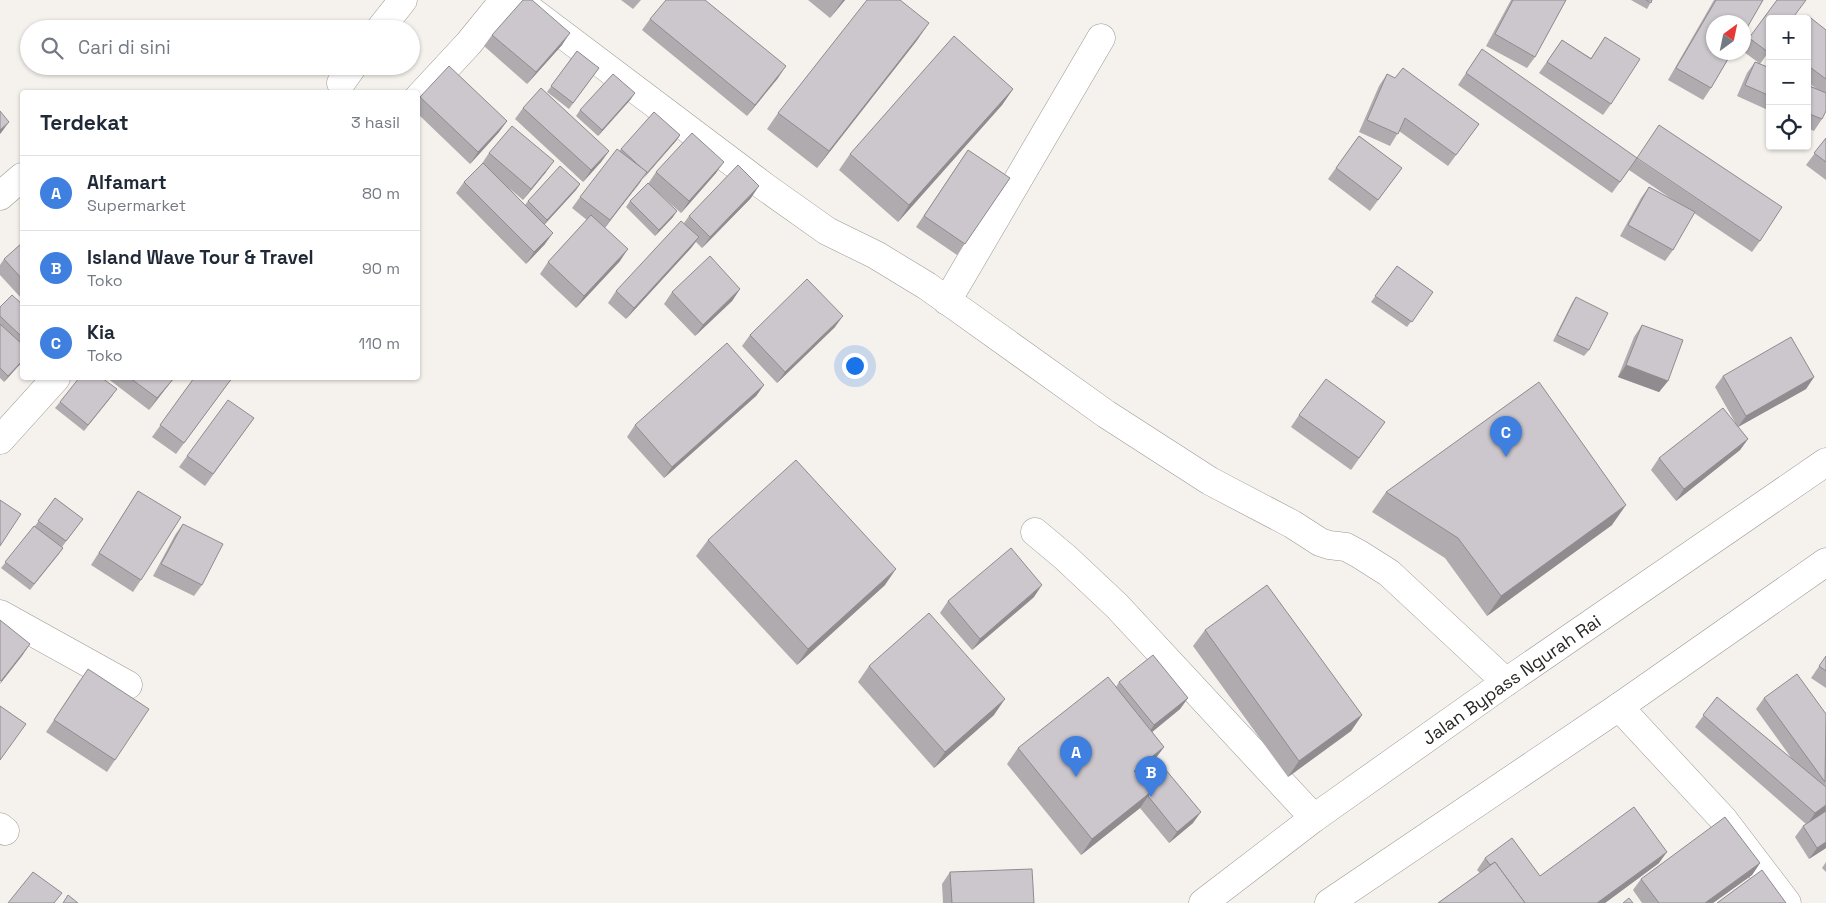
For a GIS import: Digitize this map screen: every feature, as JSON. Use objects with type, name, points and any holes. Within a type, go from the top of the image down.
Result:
[{"type":"main road","points":[[387,20],[403,0]]},
{"type":"main road","points":[[420,96],[469,43],[504,0]]},
{"type":"main road","points":[[518,0],[765,187],[827,230],[876,255],[947,301],[1106,414],[1210,481],[1284,520],[1320,542],[1346,547],[1389,573],[1506,682]]},
{"type":"main road","points":[[947,301],[1101,38]]},
{"type":"main road","points":[[0,196],[20,179]]},
{"type":"main road","points":[[0,440],[54,380]]},
{"type":"main road","name":"Jalan Bypass Ngurah Rai","points":[[1203,903],[1314,818],[1506,682],[1826,462]]},
{"type":"main road","points":[[1035,532],[1117,606],[1314,818]]},
{"type":"main road","points":[[1329,903],[1619,707],[1826,562]]},
{"type":"main road","points":[[0,614],[128,685]]},
{"type":"main road","points":[[1619,707],[1722,819],[1787,903]]},
{"type":"building","points":[[523,0],[532,0],[570,33],[536,72],[492,35]]},
{"type":"building","points":[[666,0],[705,0],[786,66],[755,105],[650,19]]},
{"type":"building","points":[[867,0],[900,0],[929,23],[829,151],[778,113]]},
{"type":"building","points":[[1513,0],[1566,0],[1535,57],[1495,34]]},
{"type":"building","points":[[1716,0],[1763,0],[1751,21],[1751,15],[1707,15]]},
{"type":"building","points":[[1777,0],[1806,0],[1795,15],[1766,15],[1766,51],[1751,39],[1751,35]]},
{"type":"building","points":[[1706,17],[1706,60],[1727,60],[1711,88],[1676,68]]},
{"type":"building","points":[[1811,18],[1826,30],[1826,79],[1811,68]]},
{"type":"building","points":[[954,36],[1013,89],[909,205],[850,154]]},
{"type":"building","points":[[1605,37],[1640,59],[1611,104],[1547,62],[1562,40],[1591,59]]},
{"type":"building","points":[[1482,49],[1637,158],[1620,182],[1466,73]]},
{"type":"building","points":[[577,51],[599,68],[573,103],[551,86]]},
{"type":"building","points":[[1755,62],[1766,66],[1766,94],[1745,85]]},
{"type":"building","points":[[449,66],[507,121],[478,152],[420,97]]},
{"type":"building","points":[[1403,68],[1479,124],[1456,155],[1405,118],[1398,134],[1367,120],[1387,74],[1395,78]]},
{"type":"building","points":[[613,74],[635,93],[602,130],[580,110]]},
{"type":"building","points":[[1811,87],[1826,93],[1826,111],[1822,119],[1811,115]]},
{"type":"building","points":[[541,88],[609,151],[591,170],[523,108]]},
{"type":"building","points":[[0,111],[9,122],[0,130]]},
{"type":"building","points":[[654,112],[680,135],[647,173],[621,149]]},
{"type":"building","points":[[1659,125],[1782,207],[1760,241],[1637,158]]},
{"type":"building","points":[[512,126],[554,161],[531,189],[489,153]]},
{"type":"building","points":[[692,133],[724,162],[689,201],[656,172]]},
{"type":"building","points":[[1359,136],[1402,168],[1378,200],[1336,168]]},
{"type":"building","points":[[1826,138],[1826,162],[1814,153]]},
{"type":"building","points":[[617,149],[647,172],[610,220],[580,197]]},
{"type":"building","points":[[968,150],[1010,178],[965,244],[924,216]]},
{"type":"building","points":[[483,163],[553,233],[534,252],[464,182]]},
{"type":"building","points":[[738,165],[759,186],[710,237],[689,216]]},
{"type":"building","points":[[560,166],[580,184],[547,220],[528,201]]},
{"type":"building","points":[[648,183],[677,211],[659,230],[630,201]]},
{"type":"building","points":[[1649,187],[1695,212],[1673,250],[1628,225]]},
{"type":"building","points":[[591,215],[628,249],[584,296],[548,262]]},
{"type":"building","points":[[681,221],[699,237],[634,308],[616,291]]},
{"type":"building","points":[[20,245],[20,277],[4,259]]},
{"type":"building","points":[[710,256],[740,289],[703,325],[672,292]]},
{"type":"building","points":[[1397,266],[1433,292],[1412,322],[1375,296]]},
{"type":"building","points":[[807,279],[843,316],[785,372],[750,335]]},
{"type":"building","points":[[12,295],[20,302],[20,335],[0,316],[0,307]]},
{"type":"building","points":[[1576,297],[1608,313],[1589,350],[1557,335]]},
{"type":"building","points":[[0,324],[20,342],[20,363],[8,376],[0,368]]},
{"type":"building","points":[[1642,325],[1683,340],[1668,381],[1626,365]]},
{"type":"building","points":[[1791,337],[1814,377],[1746,416],[1723,376]]},
{"type":"building","points":[[727,343],[764,385],[672,467],[635,425]]},
{"type":"building","points":[[1326,379],[1385,422],[1359,458],[1299,415]]},
{"type":"building","points":[[77,380],[105,380],[117,389],[88,425],[60,402]]},
{"type":"building","points":[[133,380],[172,380],[157,398]]},
{"type":"building","points":[[193,380],[231,380],[184,443],[160,425]]},
{"type":"building","points":[[1539,382],[1626,505],[1501,596],[1458,538],[1386,492]]},
{"type":"building","points":[[228,400],[254,418],[213,474],[187,456]]},
{"type":"building","points":[[1723,408],[1748,439],[1684,489],[1659,458]]},
{"type":"building","points":[[796,460],[896,569],[808,649],[708,540]]},
{"type":"building","points":[[138,491],[181,517],[141,580],[99,553]]},
{"type":"building","points":[[55,498],[83,519],[66,541],[38,521]]},
{"type":"building","points":[[0,500],[21,514],[0,546]]},
{"type":"building","points":[[183,524],[223,544],[202,585],[161,564]]},
{"type":"building","points":[[34,526],[63,548],[34,584],[5,562]]},
{"type":"building","points":[[1011,548],[1042,585],[980,639],[948,601]]},
{"type":"building","points":[[1267,585],[1362,715],[1299,761],[1205,630]]},
{"type":"building","points":[[929,613],[1005,699],[945,752],[869,666]]},
{"type":"building","points":[[0,620],[30,644],[1,681],[0,680]]},
{"type":"building","points":[[1153,655],[1188,698],[1154,725],[1119,682]]},
{"type":"building","points":[[1826,656],[1826,671],[1819,666]]},
{"type":"building","points":[[88,669],[149,709],[115,760],[54,720]]},
{"type":"building","points":[[1797,674],[1826,714],[1825,782],[1764,698]]},
{"type":"building","points":[[1108,677],[1164,747],[1134,771],[1151,792],[1092,839],[1018,748]]},
{"type":"building","points":[[1717,697],[1826,787],[1826,805],[1815,813],[1703,715]]},
{"type":"building","points":[[0,706],[26,724],[0,760]]},
{"type":"building","points":[[1155,757],[1201,812],[1177,832],[1148,796],[1151,792],[1135,772]]},
{"type":"building","points":[[1634,807],[1667,852],[1597,903],[1525,903],[1495,862],[1490,865],[1485,858],[1512,838],[1540,876]]},
{"type":"building","points":[[1826,811],[1826,842],[1817,848],[1803,826]]},
{"type":"building","points":[[1725,817],[1760,863],[1705,903],[1659,903],[1641,879]]},
{"type":"building","points":[[1495,862],[1525,903],[1438,903]]},
{"type":"building","points":[[1032,869],[1034,903],[952,903],[950,872]]},
{"type":"building","points":[[1762,870],[1786,903],[1717,903]]},
{"type":"building","points":[[33,872],[62,893],[54,903],[8,903]]},
{"type":"building","points":[[68,895],[78,903],[63,903]]},
{"type":"building","points":[[1629,898],[1633,903],[1623,903]]},
{"type":"place","name":"Kia","points":[[1506,457]]},
{"type":"place","name":"Alfamart","points":[[1076,777]]},
{"type":"place","name":"Island Wave Tour & Travel","points":[[1151,797]]}]
